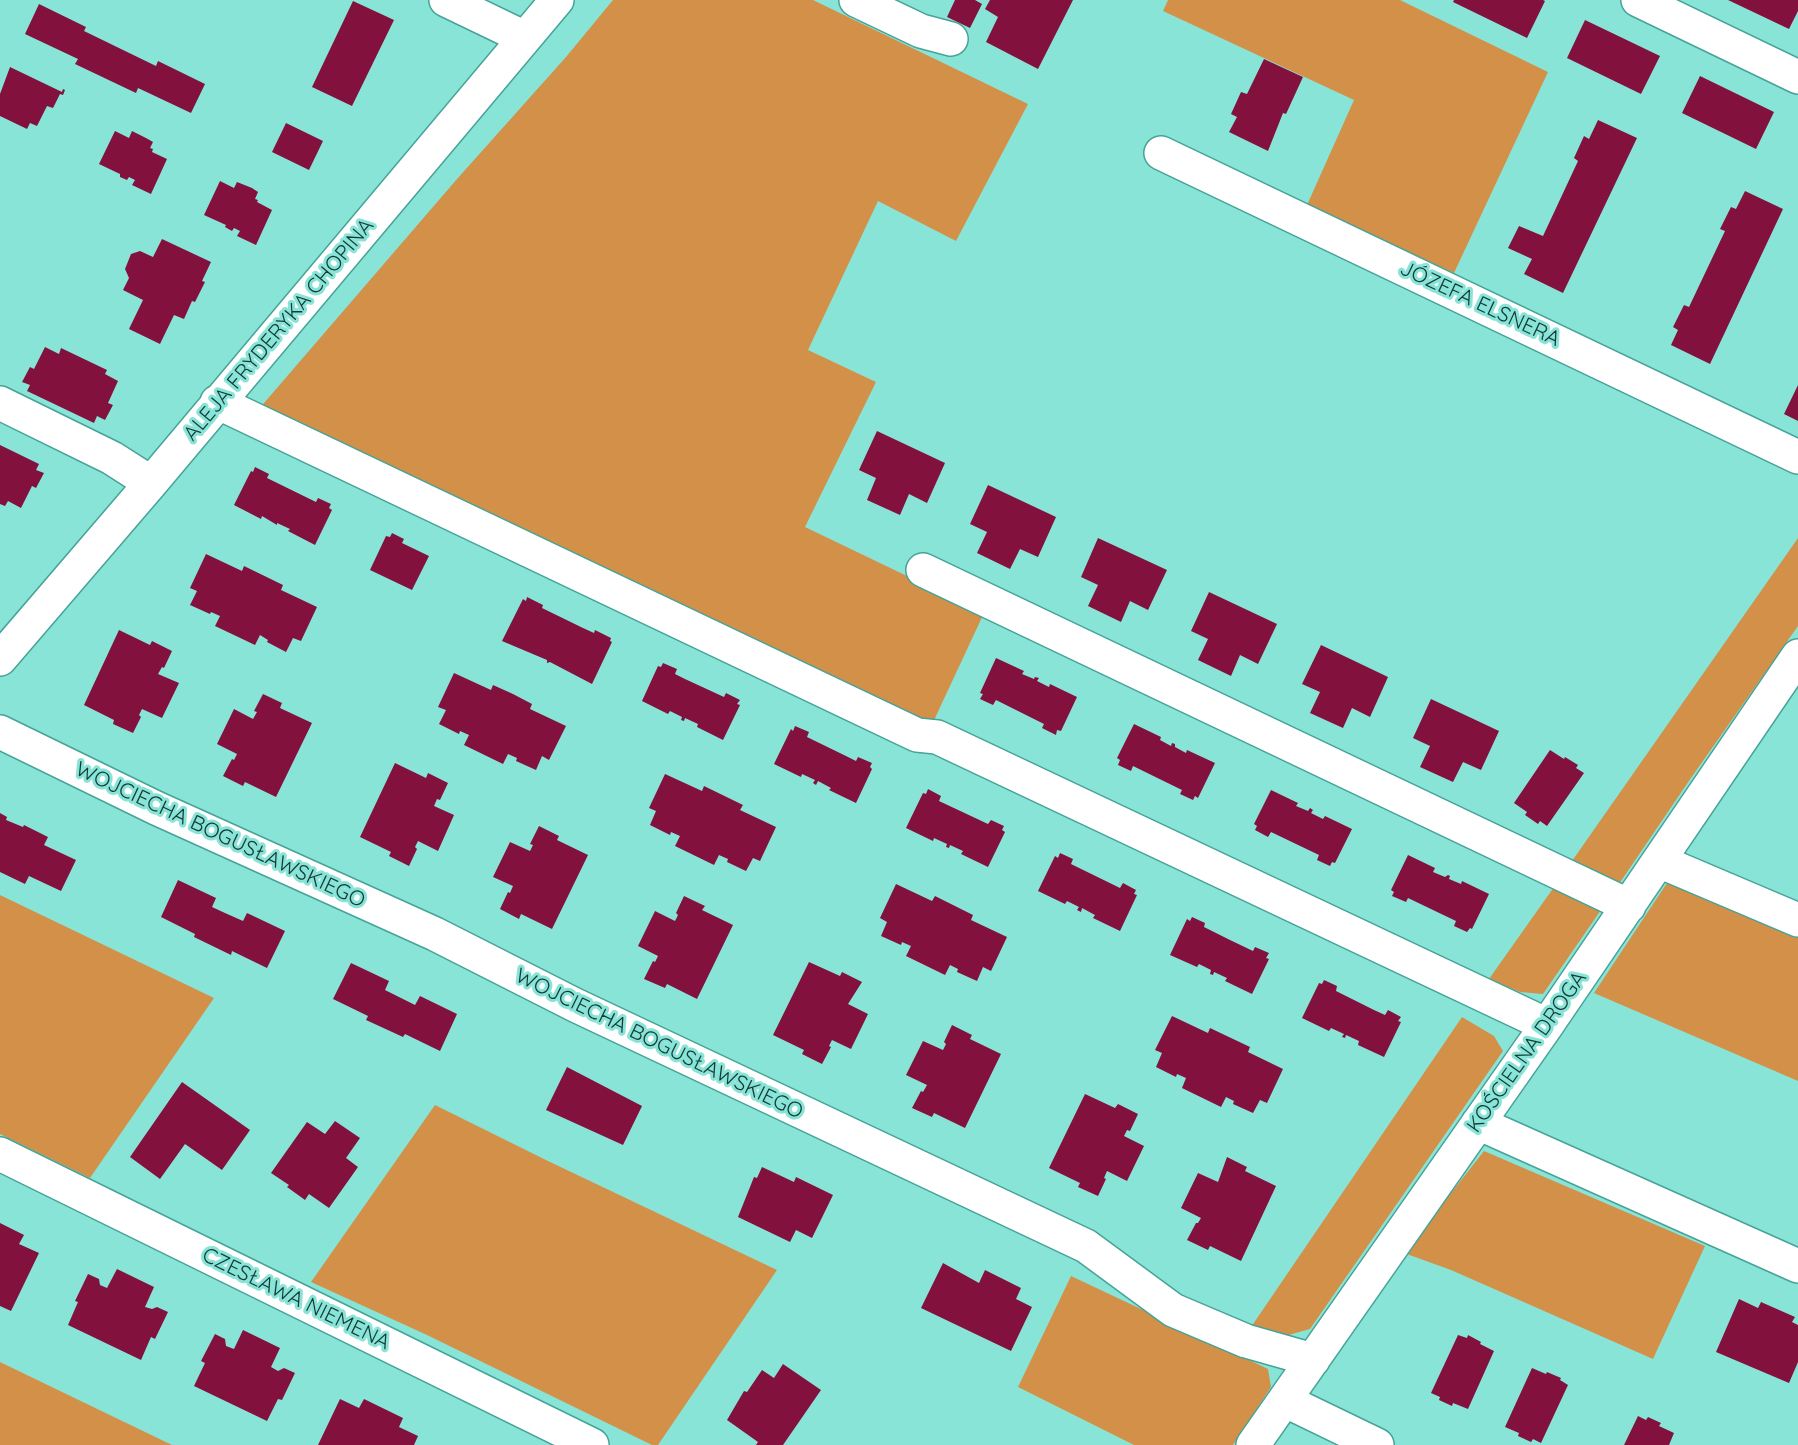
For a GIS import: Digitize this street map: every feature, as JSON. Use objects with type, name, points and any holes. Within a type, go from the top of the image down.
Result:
[{"type":"street","points":[[446,0],[525,38]]},
{"type":"street","name":"ALEJA FRYDERYKA CHOPINA","points":[[0,659],[152,483],[217,402],[557,0]]},
{"type":"street","points":[[856,0],[921,32],[951,39]]},
{"type":"street","points":[[1638,0],[1798,77]]},
{"type":"street","name":"JÓZEFA ELSNERA","points":[[1161,153],[1798,457]]},
{"type":"street","points":[[217,402],[917,735],[937,737],[1547,1025]]},
{"type":"street","points":[[0,403],[112,458],[152,483]]},
{"type":"street","points":[[923,570],[1629,906]]},
{"type":"street","name":"KOŚCIELNA DROGA","points":[[1253,1445],[1286,1401],[1547,1025],[1798,656]]},
{"type":"street","name":"WOJCIECHA BOGUSŁAWSKIEGO","points":[[0,732],[156,808],[435,934],[597,1015],[1086,1246],[1173,1310],[1246,1341],[1313,1360]]},
{"type":"street","points":[[1659,861],[1798,920]]},
{"type":"street","points":[[1478,1123],[1798,1266]]},
{"type":"street","name":"CZESŁAWA NIEMENA","points":[[0,1154],[592,1445]]},
{"type":"street","points":[[1286,1401],[1377,1445]]},
{"type":"shaded area","points":[[613,0],[813,0],[1028,104],[956,241],[878,201],[808,350],[876,382],[805,527],[984,613],[929,731],[258,410]]},
{"type":"shaded area","points":[[1168,0],[1400,0],[1548,72],[1454,273],[1307,205],[1354,100],[1163,11]]},
{"type":"shaded area","points":[[1798,538],[1798,626],[1619,884],[1572,861]]},
{"type":"shaded area","points":[[1671,877],[1798,932],[1798,1081],[1594,993]]},
{"type":"shaded area","points":[[1554,887],[1601,910],[1543,994],[1520,992],[1489,979]]},
{"type":"shaded area","points":[[0,895],[214,998],[90,1178],[0,1134]]},
{"type":"shaded area","points":[[1462,1017],[1494,1036],[1503,1051],[1310,1329],[1285,1336],[1249,1330]]},
{"type":"shaded area","points":[[435,1105],[777,1270],[658,1445],[652,1445],[427,1335],[311,1282]]},
{"type":"shaded area","points":[[1484,1151],[1705,1246],[1653,1359],[1451,1270],[1404,1253]]},
{"type":"shaded area","points":[[1071,1276],[1268,1369],[1271,1387],[1233,1445],[1134,1445],[1018,1387]]},
{"type":"shaded area","points":[[0,1362],[172,1445],[0,1445]]},
{"type":"building","points":[[955,0],[975,0],[982,4],[970,28],[947,17]]},
{"type":"building","points":[[990,0],[1073,0],[1038,69],[986,42],[998,17],[985,9]]},
{"type":"building","points":[[1454,0],[1545,1],[1527,38],[1453,2]]},
{"type":"building","points":[[1728,0],[1798,0],[1798,11],[1789,29]]},
{"type":"building","points":[[353,1],[394,20],[352,106],[312,87]]},
{"type":"building","points":[[39,4],[86,27],[84,31],[156,66],[158,61],[205,84],[191,113],[138,88],[136,93],[75,64],[78,59],[25,34]]},
{"type":"building","points":[[1585,20],[1660,56],[1641,94],[1567,58]]},
{"type":"building","points":[[1264,59],[1303,77],[1286,114],[1283,113],[1268,151],[1229,132],[1237,117],[1231,114],[1241,92],[1247,94]]},
{"type":"building","points":[[10,67],[62,92],[63,89],[65,90],[63,95],[60,94],[53,108],[47,106],[37,126],[30,123],[27,129],[0,116],[0,94]]},
{"type":"building","points":[[1700,76],[1774,112],[1756,149],[1682,113]]},
{"type":"building","points":[[1598,120],[1637,138],[1563,293],[1524,274],[1532,259],[1508,248],[1519,226],[1543,236],[1578,161],[1574,158],[1584,136],[1589,139]]},
{"type":"building","points":[[286,123],[323,141],[309,170],[272,152]]},
{"type":"building","points":[[115,131],[129,138],[132,131],[146,138],[153,142],[150,148],[153,149],[152,152],[167,159],[151,194],[132,185],[135,180],[120,177],[120,174],[99,164]]},
{"type":"building","points":[[220,181],[234,188],[237,182],[252,188],[258,192],[255,199],[258,200],[257,202],[272,210],[256,245],[237,236],[240,231],[234,228],[232,231],[225,227],[226,225],[204,215]]},
{"type":"building","points":[[1745,191],[1783,209],[1710,364],[1671,345],[1678,330],[1673,327],[1684,305],[1689,307],[1725,231],[1720,229],[1731,207],[1736,209]]},
{"type":"building","points":[[162,239],[211,262],[202,281],[205,282],[195,302],[192,301],[184,319],[174,315],[160,344],[129,329],[143,300],[123,290],[129,278],[125,269],[131,254],[140,251],[153,257]]},
{"type":"building","points":[[45,347],[59,354],[61,348],[107,370],[105,374],[118,381],[108,403],[113,405],[105,420],[97,416],[94,423],[27,391],[30,385],[22,382],[30,367],[34,369]]},
{"type":"building","points":[[1798,385],[1798,421],[1784,414]]},
{"type":"building","points":[[877,431],[945,463],[927,503],[909,494],[900,515],[867,500],[876,478],[859,470]]},
{"type":"building","points":[[0,445],[39,464],[36,470],[44,473],[36,488],[32,486],[21,508],[8,501],[5,506],[0,504]]},
{"type":"building","points":[[255,467],[269,474],[267,478],[316,502],[318,498],[331,504],[329,508],[332,510],[315,545],[288,531],[290,529],[277,523],[277,525],[262,516],[261,519],[234,505]]},
{"type":"building","points":[[988,485],[1056,517],[1038,557],[1020,549],[1010,569],[977,553],[987,532],[970,524]]},
{"type":"building","points":[[392,533],[404,539],[402,543],[429,556],[412,590],[370,570],[386,536],[390,537]]},
{"type":"building","points":[[1098,538],[1167,570],[1148,610],[1130,601],[1121,622],[1088,606],[1098,585],[1081,577]]},
{"type":"building","points":[[206,554],[242,571],[244,566],[283,585],[281,590],[317,607],[301,641],[293,638],[286,652],[267,642],[268,640],[260,635],[255,645],[215,626],[220,616],[190,605],[197,591],[190,588]]},
{"type":"building","points":[[1209,592],[1277,624],[1258,664],[1240,655],[1231,676],[1198,660],[1208,639],[1191,631]]},
{"type":"building","points":[[527,597],[543,605],[542,608],[594,633],[595,630],[611,638],[612,642],[592,684],[550,662],[547,663],[547,660],[502,641],[523,599],[526,601]]},
{"type":"building","points":[[119,630],[150,645],[152,641],[172,651],[164,668],[162,667],[158,674],[179,683],[162,718],[142,709],[139,715],[141,717],[133,733],[113,724],[114,720],[84,705]]},
{"type":"building","points":[[1321,645],[1388,677],[1370,717],[1352,708],[1343,728],[1310,713],[1320,692],[1302,684]]},
{"type":"building","points":[[996,658],[1024,671],[1022,674],[1034,679],[1039,678],[1037,681],[1049,687],[1050,684],[1077,697],[1061,731],[1057,730],[1056,735],[1042,728],[1044,724],[996,700],[993,705],[980,699],[983,694],[980,693]]},
{"type":"building","points":[[663,663],[677,669],[675,674],[685,679],[724,697],[726,693],[740,700],[737,704],[740,705],[723,740],[697,727],[698,724],[685,718],[684,721],[681,720],[682,717],[670,711],[668,714],[642,701],[658,666],[661,667]]},
{"type":"building","points":[[454,673],[491,690],[493,685],[513,694],[532,704],[530,709],[566,726],[549,760],[542,756],[536,770],[516,761],[517,758],[508,754],[503,764],[464,745],[469,735],[460,731],[459,734],[439,724],[446,710],[438,707]]},
{"type":"building","points":[[263,694],[282,703],[280,708],[312,723],[276,797],[245,782],[243,786],[223,776],[237,754],[217,744],[234,709],[253,719],[257,712],[254,711]]},
{"type":"building","points":[[1431,699],[1499,731],[1481,770],[1463,762],[1453,782],[1420,767],[1430,746],[1413,738]]},
{"type":"building","points":[[1134,724],[1161,737],[1160,740],[1171,746],[1172,743],[1175,744],[1175,747],[1186,753],[1187,750],[1215,763],[1198,798],[1195,796],[1193,800],[1180,794],[1182,790],[1133,766],[1131,771],[1118,765],[1120,760],[1117,758]]},
{"type":"building","points":[[795,726],[809,732],[807,737],[856,761],[858,757],[872,763],[870,767],[872,769],[856,803],[829,790],[831,788],[818,781],[816,785],[813,783],[815,780],[802,774],[801,777],[774,764],[791,729],[793,731]]},
{"type":"building","points":[[1550,750],[1578,765],[1576,768],[1584,773],[1547,826],[1540,821],[1538,824],[1525,815],[1527,812],[1514,803]]},
{"type":"building","points":[[395,763],[426,778],[428,773],[448,783],[440,800],[437,799],[434,806],[454,815],[438,851],[418,841],[409,866],[389,856],[391,852],[360,837]]},
{"type":"building","points":[[665,774],[702,791],[704,786],[743,805],[740,810],[776,827],[760,861],[753,858],[746,871],[727,862],[728,859],[719,855],[714,865],[675,846],[680,836],[671,832],[670,835],[650,825],[656,811],[649,808]]},
{"type":"building","points":[[928,789],[941,796],[939,801],[988,824],[991,820],[1004,826],[1002,830],[1005,832],[988,867],[961,854],[963,851],[950,845],[949,848],[946,847],[947,844],[934,838],[933,841],[906,828],[923,793],[926,794]]},
{"type":"building","points":[[1271,790],[1298,803],[1296,806],[1308,811],[1310,808],[1313,810],[1311,813],[1323,819],[1325,816],[1352,829],[1335,863],[1332,862],[1330,866],[1317,860],[1319,855],[1271,832],[1268,837],[1255,830],[1257,826],[1254,824]]},
{"type":"building","points":[[0,813],[7,817],[6,820],[23,827],[24,825],[48,837],[44,845],[76,860],[61,891],[29,876],[25,884],[0,872]]},
{"type":"building","points":[[539,826],[559,836],[557,840],[588,855],[552,929],[521,914],[519,919],[500,909],[513,886],[493,877],[510,842],[530,851],[533,845],[530,844]]},
{"type":"building","points":[[1060,853],[1073,859],[1071,864],[1120,888],[1123,883],[1136,890],[1134,894],[1137,895],[1120,931],[1093,918],[1095,915],[1082,908],[1081,912],[1077,910],[1079,907],[1067,901],[1065,904],[1038,891],[1055,856],[1058,858]]},
{"type":"building","points":[[1408,855],[1435,868],[1433,872],[1445,877],[1448,875],[1449,879],[1461,884],[1462,881],[1489,894],[1472,929],[1470,928],[1467,932],[1454,926],[1456,921],[1408,898],[1406,902],[1392,896],[1394,892],[1391,890]]},
{"type":"building","points":[[178,880],[216,898],[212,907],[243,921],[247,913],[285,931],[267,968],[232,951],[231,955],[194,937],[195,934],[161,917]]},
{"type":"building","points":[[896,884],[932,901],[935,896],[973,915],[971,920],[1007,937],[991,971],[983,967],[977,981],[957,972],[958,969],[950,965],[945,975],[906,956],[911,946],[902,942],[901,945],[881,936],[887,922],[880,918]]},
{"type":"building","points":[[684,896],[705,906],[702,910],[733,925],[697,999],[667,984],[665,988],[644,979],[658,956],[638,946],[655,911],[675,921]]},
{"type":"building","points":[[1192,917],[1205,923],[1204,927],[1253,951],[1255,947],[1269,953],[1266,958],[1269,959],[1252,994],[1225,981],[1227,978],[1214,972],[1213,975],[1210,974],[1211,970],[1199,964],[1197,967],[1170,955],[1187,919],[1190,921]]},
{"type":"building","points":[[809,962],[840,976],[842,972],[862,982],[848,1004],[868,1014],[851,1049],[832,1040],[822,1064],[802,1054],[804,1050],[773,1035]]},
{"type":"building","points":[[351,963],[389,981],[385,990],[415,1005],[420,996],[457,1014],[440,1051],[405,1034],[403,1037],[366,1020],[368,1016],[333,999]]},
{"type":"building","points":[[1324,980],[1337,986],[1336,991],[1374,1010],[1385,1015],[1388,1010],[1401,1017],[1398,1021],[1401,1022],[1384,1057],[1358,1045],[1359,1041],[1346,1035],[1345,1038],[1342,1037],[1344,1034],[1331,1028],[1329,1031],[1302,1018],[1319,983],[1322,984]]},
{"type":"building","points":[[1172,1016],[1208,1033],[1210,1028],[1250,1047],[1248,1052],[1283,1069],[1267,1103],[1260,1100],[1253,1113],[1233,1104],[1234,1101],[1226,1097],[1221,1107],[1182,1088],[1186,1078],[1177,1074],[1176,1077],[1156,1067],[1162,1053],[1155,1050]]},
{"type":"building","points":[[952,1025],[972,1035],[970,1039],[1001,1054],[965,1128],[934,1113],[932,1117],[912,1108],[927,1085],[906,1075],[923,1041],[943,1050]]},
{"type":"building","points":[[567,1067],[642,1106],[623,1145],[546,1110]]},
{"type":"building","points":[[182,1082],[250,1130],[222,1170],[185,1144],[160,1179],[130,1157]]},
{"type":"building","points":[[1085,1094],[1115,1108],[1118,1104],[1138,1114],[1130,1131],[1127,1130],[1124,1136],[1144,1146],[1127,1181],[1107,1171],[1098,1196],[1078,1187],[1080,1183],[1049,1168]]},
{"type":"building","points":[[335,1121],[360,1138],[346,1158],[358,1167],[329,1208],[309,1194],[305,1200],[271,1173],[307,1122],[325,1134]]},
{"type":"building","points":[[1227,1157],[1247,1167],[1245,1171],[1276,1186],[1241,1261],[1210,1246],[1208,1250],[1187,1240],[1201,1218],[1181,1208],[1198,1173],[1218,1182]]},
{"type":"building","points":[[762,1167],[794,1182],[796,1177],[833,1195],[812,1238],[796,1230],[790,1242],[738,1217],[754,1177],[757,1178]]},
{"type":"building","points":[[0,1223],[24,1235],[19,1244],[39,1253],[11,1311],[0,1306]]},
{"type":"building","points":[[943,1263],[979,1283],[985,1270],[1021,1288],[1016,1299],[1032,1307],[1011,1351],[921,1308]]},
{"type":"building","points":[[117,1269],[154,1287],[145,1307],[152,1309],[157,1307],[168,1312],[155,1339],[151,1337],[141,1360],[68,1325],[78,1302],[75,1301],[88,1274],[99,1279],[100,1285],[107,1288]]},
{"type":"building","points":[[1739,1299],[1758,1308],[1761,1302],[1795,1317],[1792,1322],[1798,1325],[1798,1362],[1789,1383],[1716,1352]]},
{"type":"building","points":[[243,1330],[280,1348],[271,1367],[278,1371],[284,1368],[295,1373],[282,1400],[278,1399],[267,1421],[194,1386],[205,1363],[201,1361],[215,1334],[225,1339],[226,1346],[234,1349]]},
{"type":"building","points":[[1458,1335],[1467,1338],[1468,1335],[1494,1351],[1468,1409],[1453,1403],[1452,1406],[1431,1393]]},
{"type":"building","points":[[783,1364],[821,1390],[783,1445],[756,1445],[758,1442],[727,1420],[744,1391],[747,1392],[762,1370],[774,1378]]},
{"type":"building","points":[[1532,1368],[1561,1378],[1560,1380],[1568,1385],[1541,1443],[1533,1439],[1531,1442],[1505,1427]]},
{"type":"building","points":[[340,1399],[359,1408],[364,1399],[403,1418],[399,1427],[418,1436],[414,1445],[318,1445]]},
{"type":"building","points":[[1638,1416],[1646,1420],[1648,1417],[1661,1423],[1659,1426],[1674,1433],[1669,1445],[1624,1445]]}]
